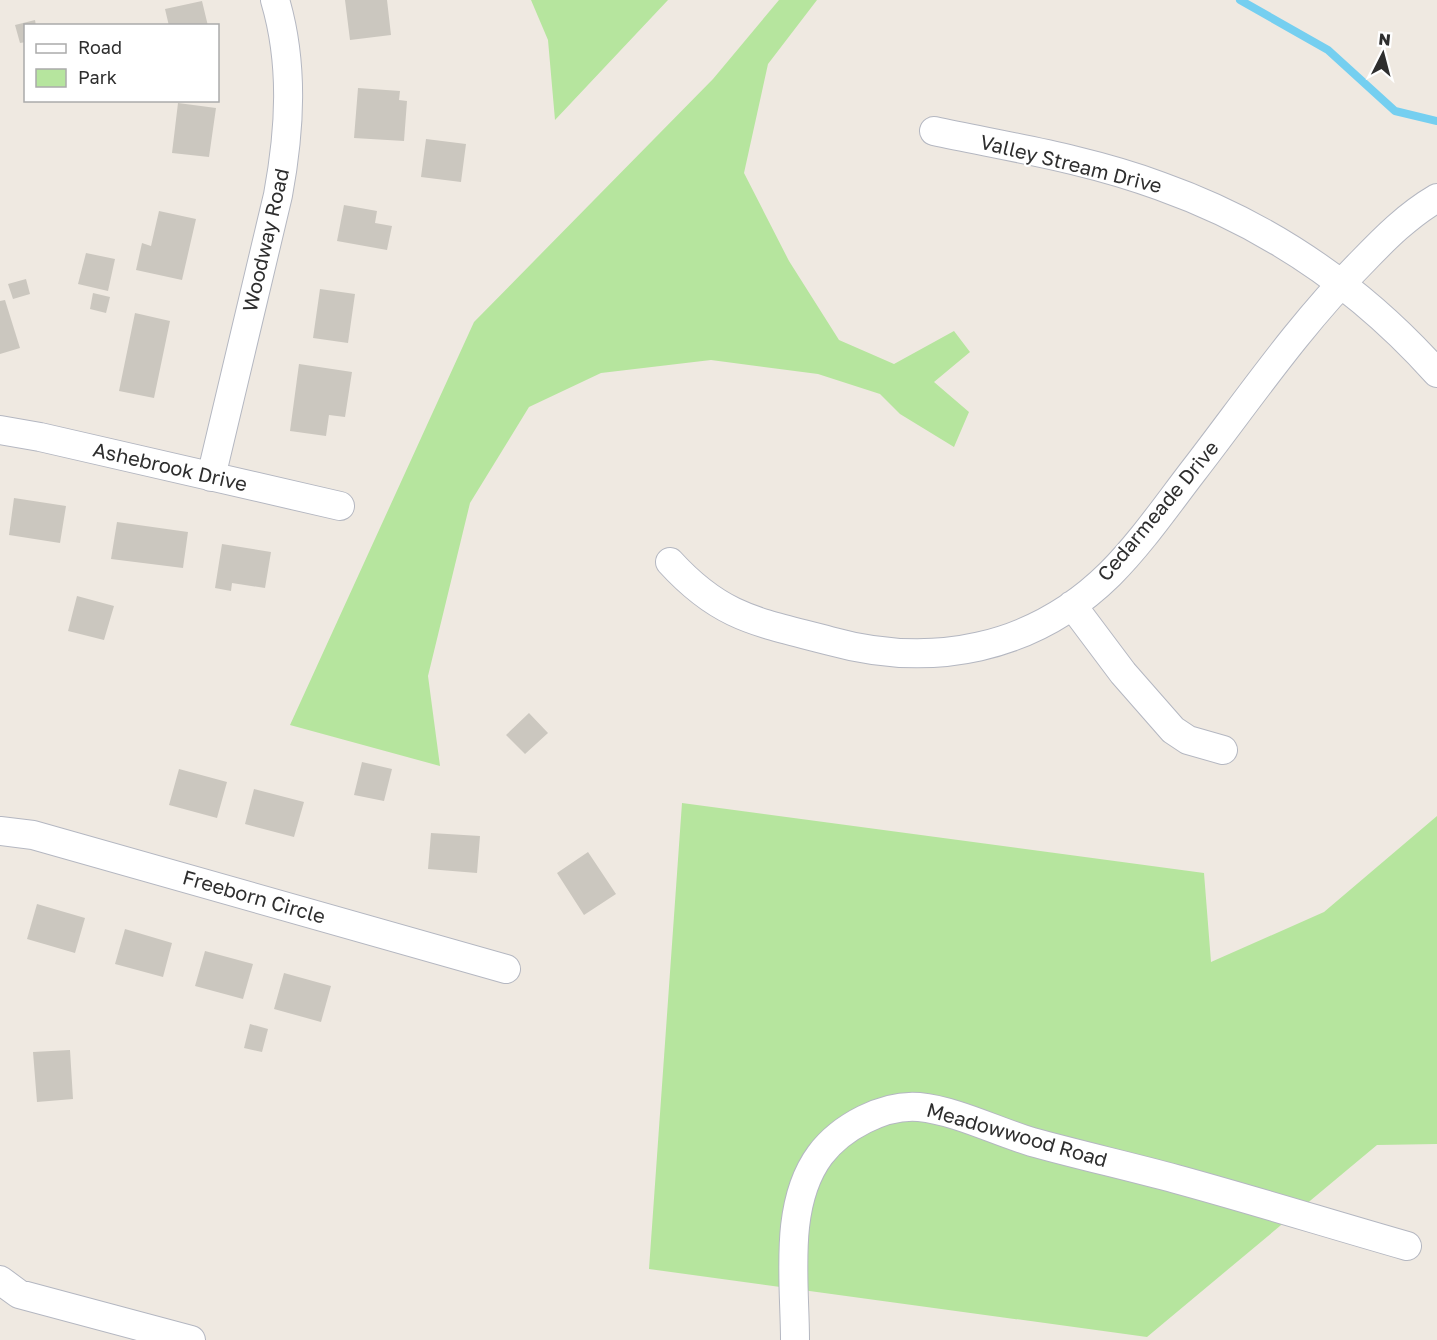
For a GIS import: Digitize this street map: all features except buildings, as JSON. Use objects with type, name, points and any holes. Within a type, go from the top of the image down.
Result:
[{"type":"street","name":"Woodway Road","points":[[211,477],[278,195],[286,151],[289,108],[286,58],[275,0]]},
{"type":"street","name":"Valley Stream Drive","points":[[934,131],[1067,159],[1159,185],[1221,210],[1290,247],[1341,282],[1411,344],[1437,373]]},
{"type":"street","name":"Cedarmeade Drive","points":[[670,562],[700,593],[715,604],[743,618],[867,652],[915,656],[963,651],[1011,637],[1072,605],[1110,574],[1341,282],[1392,231],[1437,198]]},
{"type":"street","name":"Ashebrook Drive","points":[[0,430],[340,506]]},
{"type":"street","points":[[1072,605],[1123,673],[1173,730],[1188,740],[1223,750]]},
{"type":"street","name":"Freeborn Circle","points":[[0,831],[33,835],[506,969]]},
{"type":"street","name":"Meadowwood Road","points":[[795,1340],[794,1238],[801,1197],[810,1172],[821,1154],[839,1136],[864,1120],[894,1110],[918,1107],[944,1113],[1030,1141],[1177,1179],[1407,1246]]},
{"type":"street","points":[[10,1287],[191,1340]]},
{"type":"green space","points":[[531,0],[668,0],[555,120],[548,40]]},
{"type":"green space","points":[[779,0],[817,0],[768,64],[744,173],[789,261],[839,340],[894,364],[954,331],[970,352],[934,382],[969,412],[954,447],[900,414],[880,394],[818,374],[711,360],[601,373],[529,407],[470,503],[428,676],[440,766],[290,725],[474,322],[713,79]]},
{"type":"green space","points":[[682,803],[1204,873],[1211,962],[1324,912],[1437,816],[1437,1144],[1377,1145],[1147,1337],[649,1269]]},
{"type":"waterway","points":[[1240,0],[1328,50],[1395,111],[1437,121]]}]
